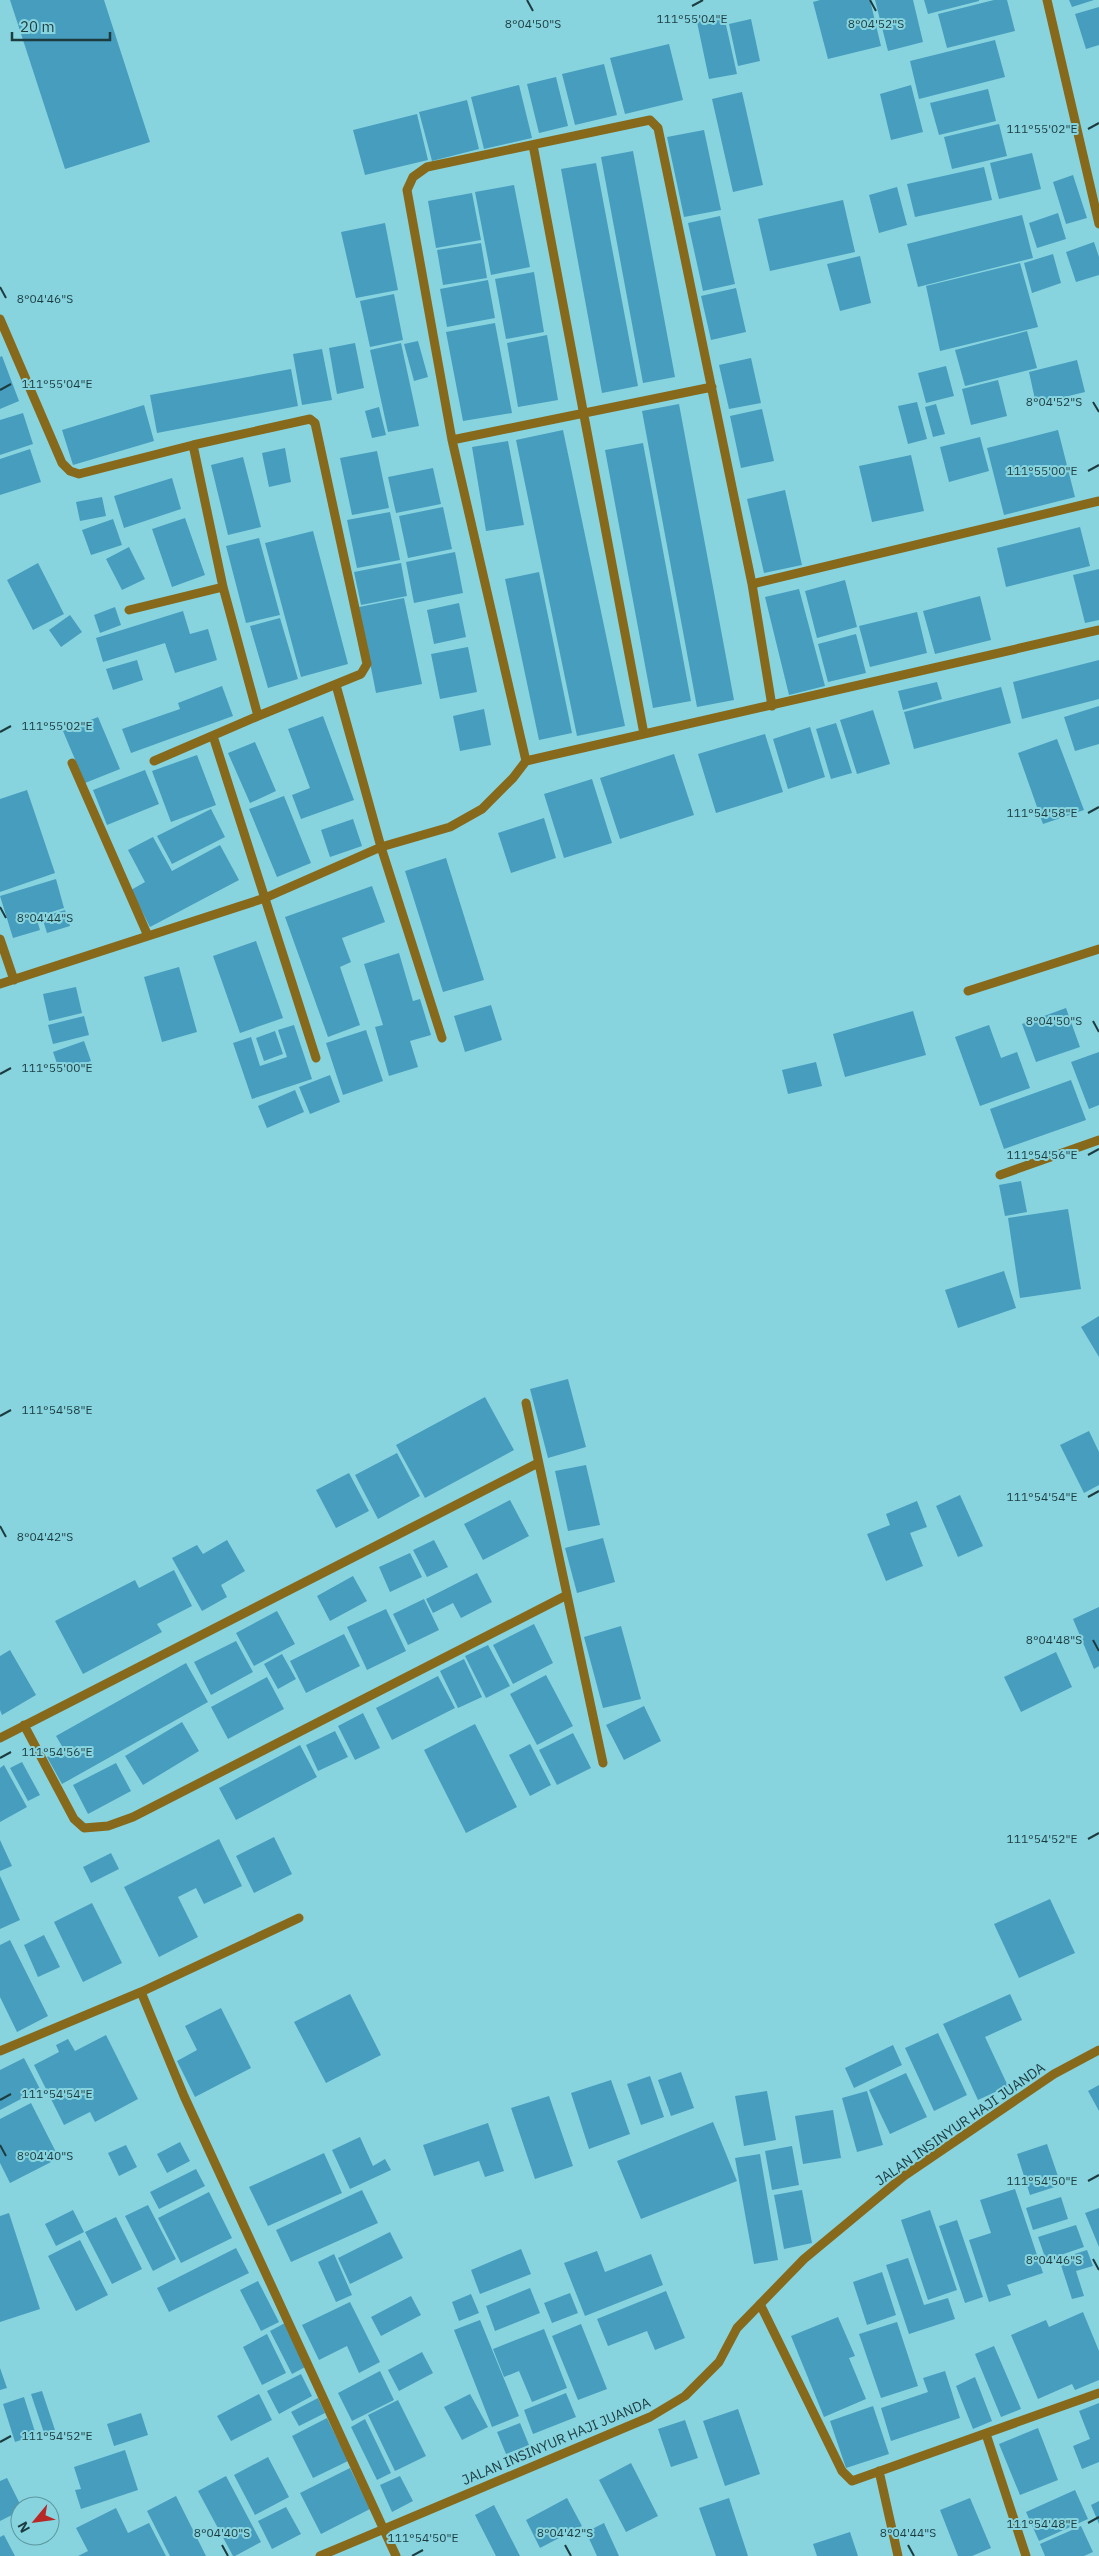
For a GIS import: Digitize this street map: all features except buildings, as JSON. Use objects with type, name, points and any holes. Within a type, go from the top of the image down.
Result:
[{"type":"street","points":[[1047,0],[1099,224]]},
{"type":"street","points":[[526,761],[452,440],[407,190],[413,177],[428,167],[650,120],[655,123],[658,128],[752,584],[772,706]]},
{"type":"street","points":[[533,146],[644,734]]},
{"type":"street","points":[[0,319],[62,463],[70,471],[80,474],[193,444],[310,419],[315,423],[367,664],[361,674],[258,716],[154,762]]},
{"type":"street","points":[[452,440],[712,387]]},
{"type":"street","points":[[193,444],[223,587],[258,716]]},
{"type":"street","points":[[752,584],[1099,501]]},
{"type":"street","points":[[129,610],[223,587]]},
{"type":"street","points":[[0,984],[265,898],[382,847],[450,827],[482,809],[513,778],[526,761],[1099,630]]},
{"type":"street","points":[[336,685],[382,847],[442,1038]]},
{"type":"street","points":[[214,736],[316,1058]]},
{"type":"street","points":[[72,763],[148,936]]},
{"type":"street","points":[[0,939],[14,980]]},
{"type":"street","points":[[968,991],[1099,949]]},
{"type":"street","points":[[1000,1175],[1099,1140]]},
{"type":"street","points":[[526,1402],[603,1763]]},
{"type":"street","points":[[0,1738],[538,1463]]},
{"type":"street","points":[[24,1725],[74,1819],[84,1828],[108,1826],[133,1817],[567,1595]]},
{"type":"street","points":[[0,2051],[141,1992],[299,1918]]},
{"type":"street","points":[[141,1992],[188,2105],[396,2556]]},
{"type":"street","name":"JALAN INSINYUR HAJI JUANDA","points":[[320,2556],[650,2417],[686,2396],[719,2362],[737,2328],[760,2304],[804,2260],[904,2176],[1054,2074],[1099,2050]]},
{"type":"street","points":[[760,2304],[842,2471],[852,2481],[1099,2393]]},
{"type":"street","points":[[986,2434],[1026,2556]]},
{"type":"street","points":[[879,2471],[898,2556]]}]
